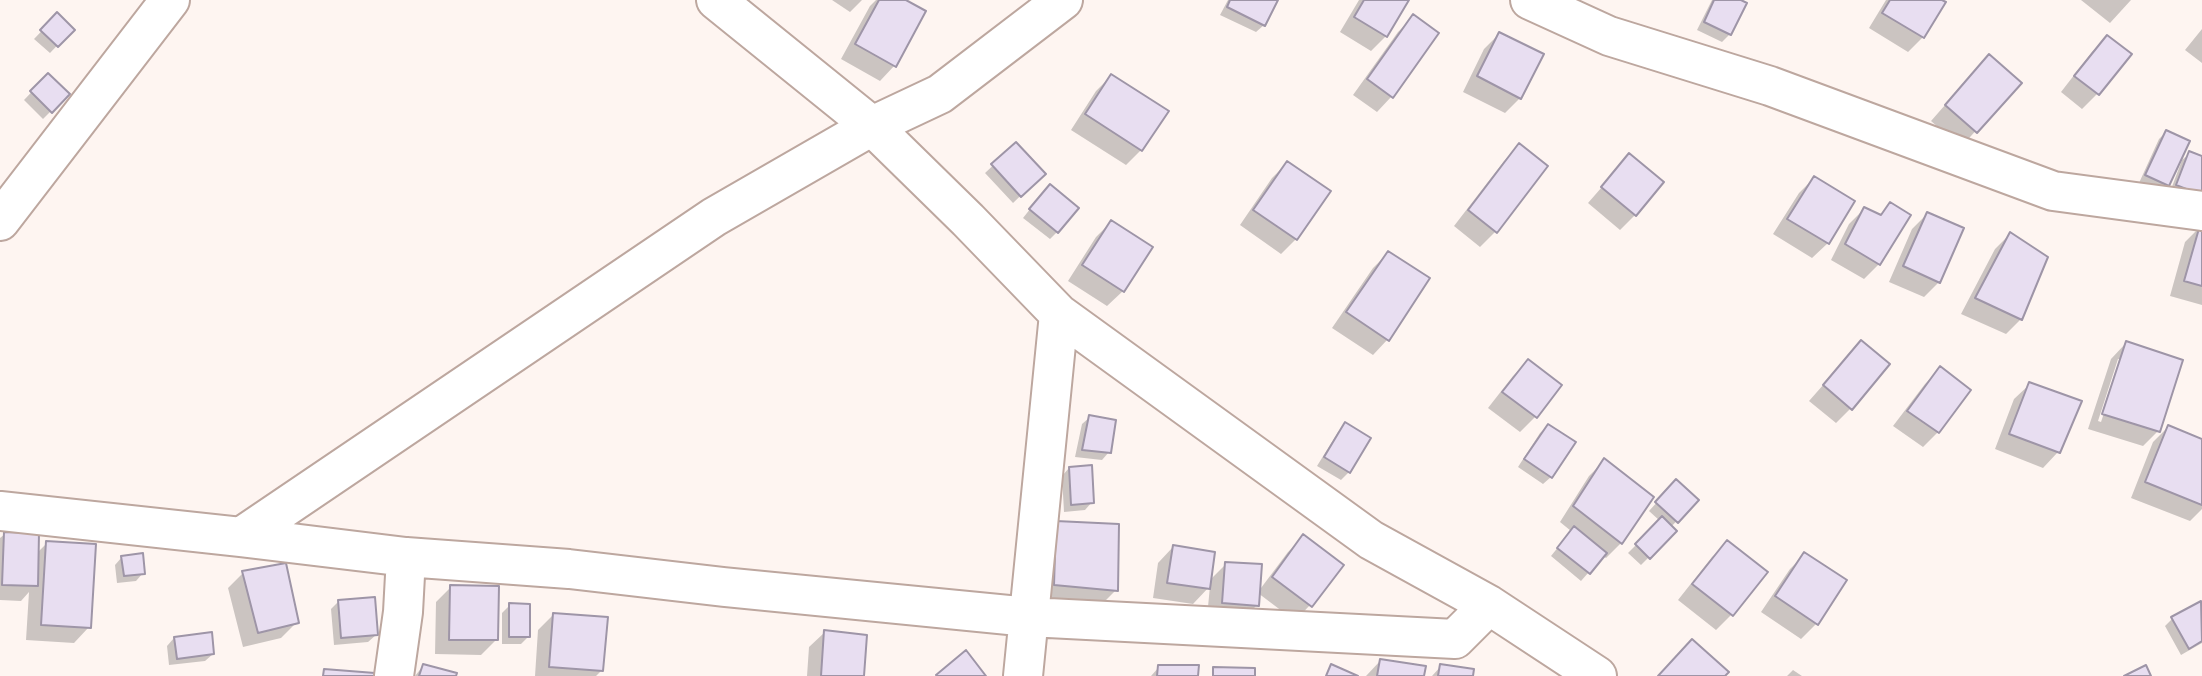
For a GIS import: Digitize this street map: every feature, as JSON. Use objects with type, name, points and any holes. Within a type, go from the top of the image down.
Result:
[{"type":"street","points":[[0,221],[170,0]]},
{"type":"street","points":[[716,0],[872,126],[1059,314],[1371,540],[1489,605],[1597,676]]},
{"type":"street","points":[[241,537],[714,216],[872,126],[940,94],[1063,0]]},
{"type":"street","points":[[1530,0],[1609,36],[1770,86],[2053,191],[2202,211]]},
{"type":"street","points":[[1023,676],[1059,314]]},
{"type":"street","points":[[0,511],[406,557],[569,569],[1029,617],[1455,639],[1489,605]]},
{"type":"street","points":[[394,676],[403,612],[406,557]]},
{"type":"building","points":[[879,0],[906,0],[926,11],[896,67],[855,44]]},
{"type":"building","points":[[1230,0],[1278,0],[1265,26],[1227,7]]},
{"type":"building","points":[[1364,0],[1409,0],[1387,37],[1354,17]]},
{"type":"building","points":[[1714,0],[1741,0],[1747,3],[1731,35],[1704,22]]},
{"type":"building","points":[[1890,0],[1946,2],[1924,38],[1882,13]]},
{"type":"building","points":[[57,12],[75,30],[58,47],[40,30]]},
{"type":"building","points":[[1413,14],[1439,33],[1393,98],[1367,79]]},
{"type":"building","points":[[1499,32],[1544,54],[1521,99],[1477,76]]},
{"type":"building","points":[[2107,35],[2132,54],[2099,95],[2074,76]]},
{"type":"building","points":[[1989,54],[2022,83],[1977,133],[1945,105]]},
{"type":"building","points":[[48,73],[70,94],[52,113],[30,91]]},
{"type":"building","points":[[1111,74],[1169,111],[1142,151],[1085,114]]},
{"type":"building","points":[[2166,130],[2190,141],[2169,186],[2145,175]]},
{"type":"building","points":[[1016,142],[1046,174],[1021,197],[991,164]]},
{"type":"building","points":[[1519,143],[1548,166],[1497,233],[1468,210]]},
{"type":"building","points":[[2189,151],[2202,156],[2202,195],[2176,185]]},
{"type":"building","points":[[1629,153],[1664,182],[1636,216],[1601,187]]},
{"type":"building","points":[[1287,161],[1331,191],[1297,240],[1253,210]]},
{"type":"building","points":[[1814,176],[1855,201],[1829,244],[1787,219]]},
{"type":"building","points":[[1050,184],[1079,208],[1058,233],[1029,209]]},
{"type":"building","points":[[1890,202],[1911,215],[1880,265],[1845,244],[1864,207],[1881,215]]},
{"type":"building","points":[[1927,212],[1964,228],[1940,283],[1903,266]]},
{"type":"building","points":[[1111,220],[1153,247],[1124,292],[1082,265]]},
{"type":"building","points":[[2200,225],[2202,226],[2202,286],[2184,281]]},
{"type":"building","points":[[2010,232],[2048,257],[2022,320],[1975,298]]},
{"type":"building","points":[[1388,251],[1430,278],[1389,341],[1346,312]]},
{"type":"building","points":[[1861,340],[1890,364],[1852,410],[1823,385]]},
{"type":"building","points":[[2126,341],[2183,360],[2160,432],[2102,414]]},
{"type":"building","points":[[1528,359],[1562,385],[1537,418],[1502,392]]},
{"type":"building","points":[[1940,366],[1971,390],[1939,433],[1907,411]]},
{"type":"building","points":[[2029,382],[2082,401],[2060,453],[2009,434]]},
{"type":"building","points":[[1089,415],[1116,420],[1111,453],[1082,450]]},
{"type":"building","points":[[1345,422],[1371,438],[1350,473],[1324,457]]},
{"type":"building","points":[[1548,424],[1576,442],[1552,478],[1524,459]]},
{"type":"building","points":[[2168,425],[2202,439],[2202,505],[2145,482]]},
{"type":"building","points":[[1604,458],[1654,497],[1622,544],[1573,506]]},
{"type":"building","points":[[1092,465],[1094,503],[1071,505],[1069,467]]},
{"type":"building","points":[[1676,479],[1699,500],[1678,523],[1655,502]]},
{"type":"building","points":[[1662,516],[1677,531],[1650,559],[1635,544]]},
{"type":"building","points":[[1056,521],[1119,524],[1118,591],[1054,585]]},
{"type":"building","points":[[1574,526],[1607,553],[1590,574],[1557,548]]},
{"type":"building","points":[[4,532],[39,533],[38,586],[2,585]]},
{"type":"building","points":[[1303,534],[1344,565],[1312,607],[1272,577]]},
{"type":"building","points":[[1727,540],[1768,572],[1733,616],[1692,584]]},
{"type":"building","points":[[46,541],[96,544],[91,628],[41,625]]},
{"type":"building","points":[[1173,545],[1215,552],[1210,589],[1167,583]]},
{"type":"building","points":[[1804,552],[1847,580],[1818,625],[1775,596]]},
{"type":"building","points":[[143,553],[145,574],[124,576],[121,556]]},
{"type":"building","points":[[1225,562],[1262,564],[1259,606],[1222,603]]},
{"type":"building","points":[[286,563],[299,623],[258,633],[242,571]]},
{"type":"building","points":[[450,585],[499,586],[498,640],[449,640]]},
{"type":"building","points":[[375,597],[378,635],[341,638],[338,600]]},
{"type":"building","points":[[2201,601],[2202,641],[2189,649],[2171,617]]},
{"type":"building","points":[[509,603],[530,604],[530,637],[509,637]]},
{"type":"building","points":[[553,613],[608,617],[603,671],[549,667]]},
{"type":"building","points":[[824,630],[867,635],[864,676],[821,676]]},
{"type":"building","points":[[212,632],[214,654],[177,659],[174,637]]},
{"type":"building","points":[[1692,639],[1729,672],[1725,676],[1658,676]]},
{"type":"building","points":[[966,650],[986,676],[936,675]]},
{"type":"building","points":[[1380,659],[1426,666],[1424,676],[1377,676]]},
{"type":"building","points":[[423,664],[457,673],[456,676],[419,676]]},
{"type":"building","points":[[1331,664],[1358,676],[1326,676]]},
{"type":"building","points":[[1440,664],[1474,669],[1473,676],[1438,676]]},
{"type":"building","points":[[1158,665],[1199,665],[1198,676],[1157,676]]},
{"type":"building","points":[[2146,665],[2151,676],[2124,676]]},
{"type":"building","points":[[1213,667],[1255,668],[1255,676],[1213,676]]},
{"type":"building","points":[[324,669],[375,673],[375,676],[323,676]]}]
